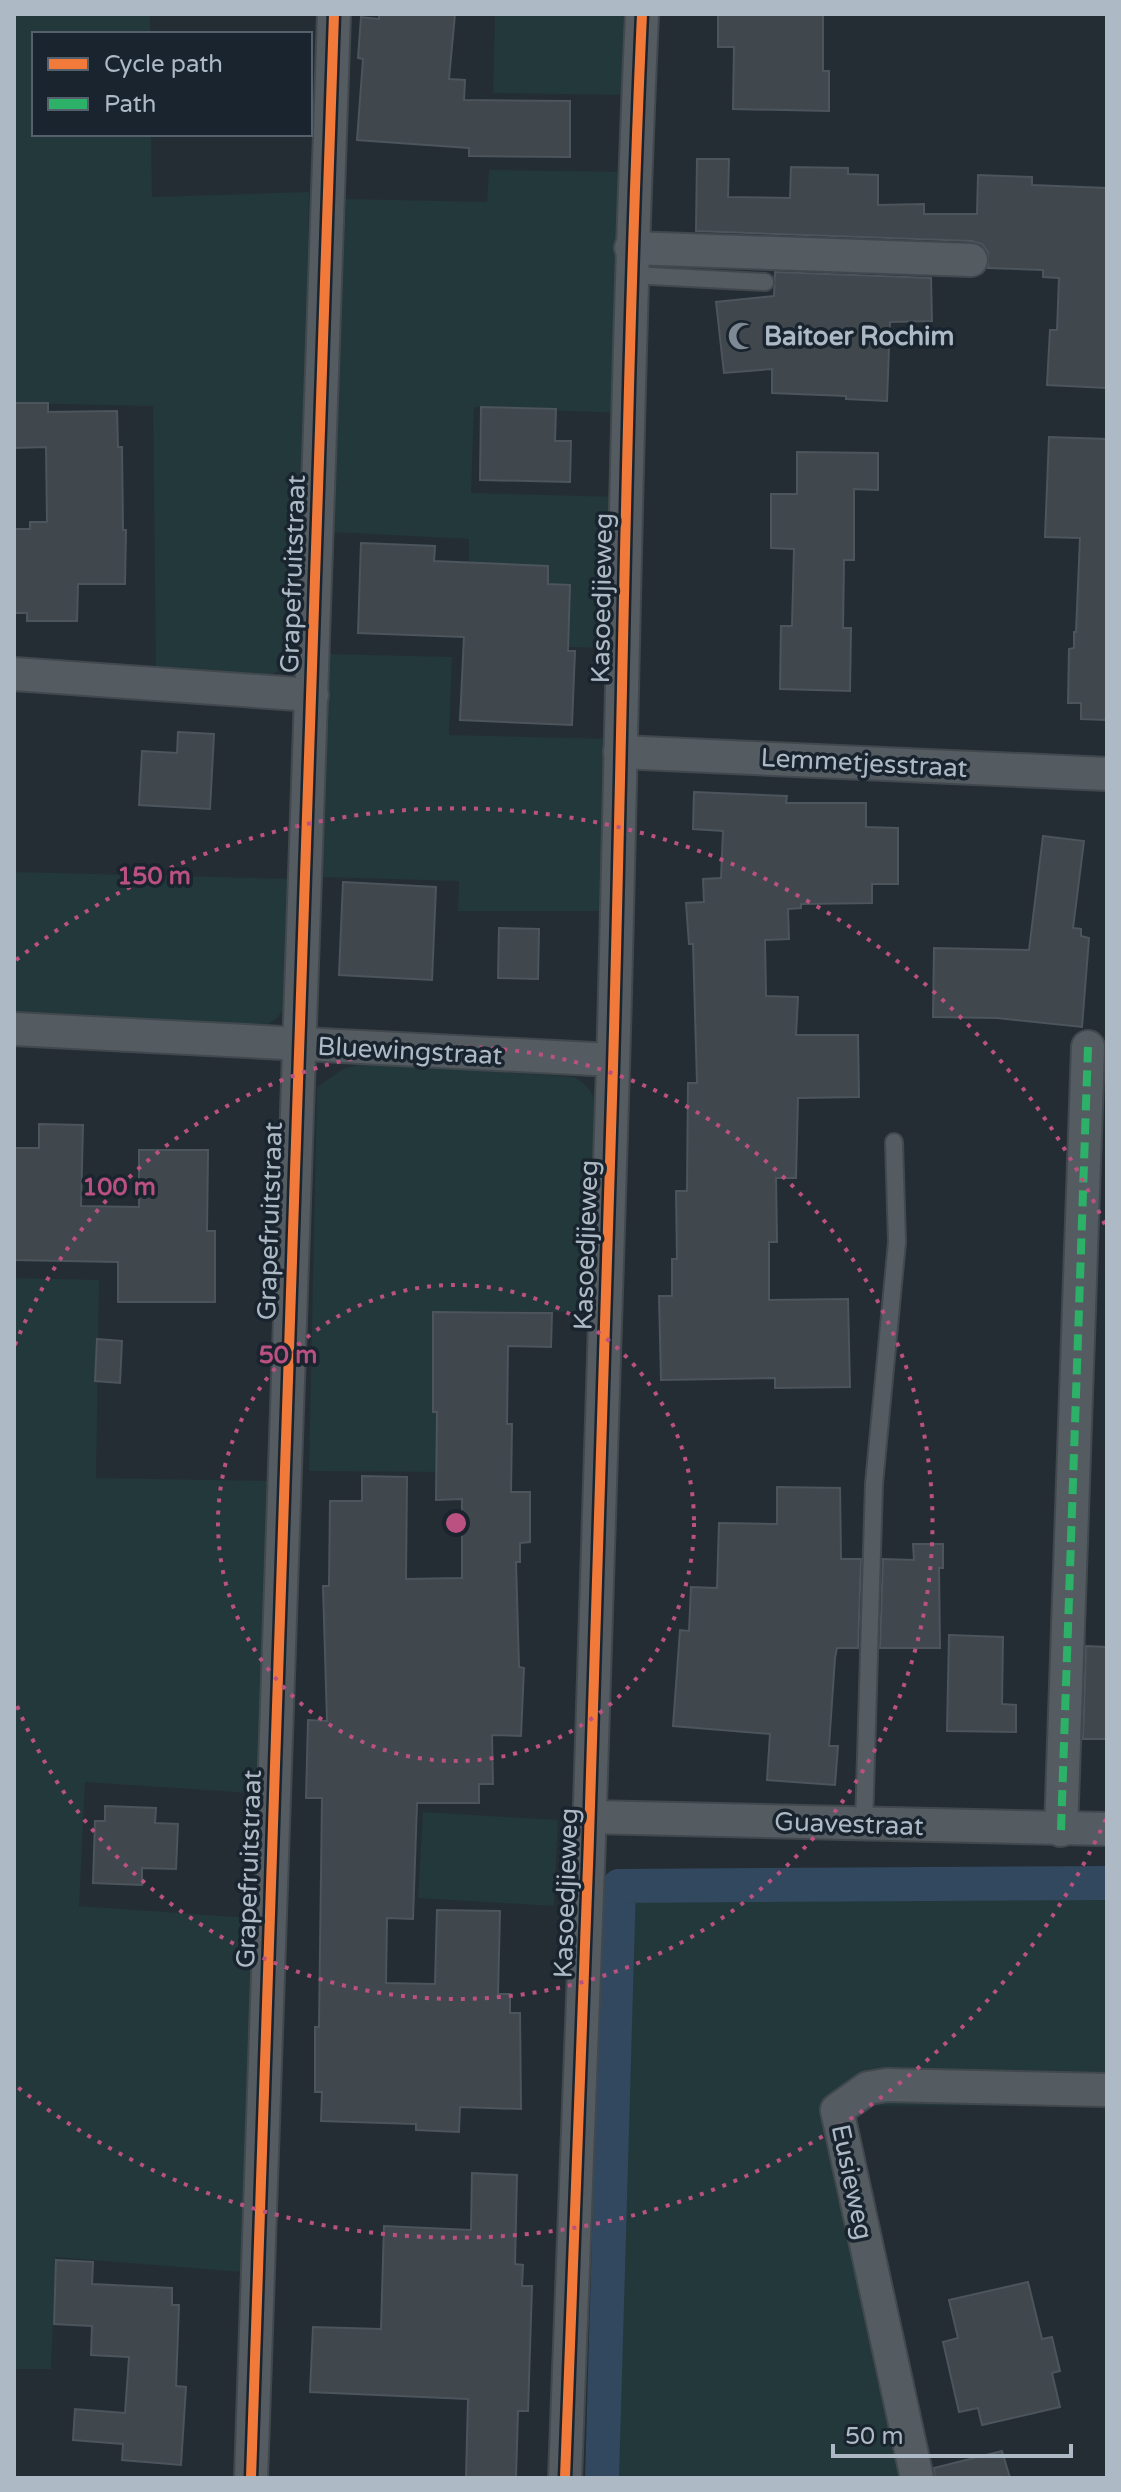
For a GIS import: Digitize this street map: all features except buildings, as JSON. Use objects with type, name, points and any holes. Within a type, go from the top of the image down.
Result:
[{"type":"street","name":"Grapefruitstraat","points":[[251,2478],[334,14]]},
{"type":"street","name":"Kasoedjieweg","points":[[565,2478],[591,1817],[613,1060],[631,262],[642,14]]},
{"type":"street","points":[[631,262],[971,260]]},
{"type":"street","points":[[14,674],[312,695]]},
{"type":"street","name":"Lemmetjesstraat","points":[[620,752],[1107,774]]},
{"type":"street","name":"Bluewingstraat","points":[[14,1029],[613,1060]]},
{"type":"street","points":[[1061,1830],[1088,1047]]},
{"type":"street","name":"Guavestraat","points":[[591,1817],[1107,1829]]},
{"type":"street","name":"Eusieweg","points":[[917,2478],[837,2110],[868,2088],[887,2085],[1107,2090]]},
{"type":"lane","points":[[631,262],[765,282]]},
{"type":"lane","points":[[864,1824],[874,1484],[897,1242],[894,1142]]},
{"type":"green space","points":[[14,14],[150,14],[150,32],[32,32],[32,136],[151,136],[152,197],[309,192],[301,634],[294,661],[270,676],[156,666],[153,406],[14,403]]},
{"type":"green space","points":[[495,14],[633,14],[630,95],[493,93]]},
{"type":"green space","points":[[489,170],[627,172],[621,413],[474,407],[471,493],[621,497],[619,648],[469,645],[469,539],[333,532],[346,199],[487,202]]},
{"type":"green space","points":[[327,654],[452,657],[449,735],[612,739],[607,911],[458,911],[459,881],[321,877]]},
{"type":"green space","points":[[14,872],[293,879],[291,1000],[277,1018],[259,1030],[14,1015]]},
{"type":"green space","points":[[368,1063],[574,1077],[589,1089],[597,1110],[591,1312],[443,1311],[441,1472],[309,1471],[317,1087],[345,1068]]},
{"type":"green space","points":[[14,1278],[99,1280],[96,1478],[272,1481],[267,1794],[85,1782],[79,1906],[263,1919],[253,2273],[56,2257],[51,2369],[14,2369]]},
{"type":"green space","points":[[423,1812],[558,1820],[554,1906],[418,1898]]},
{"type":"green space","points":[[1107,1883],[1107,2105],[845,2106],[919,2478],[602,2478],[619,1886]]},
{"type":"waterway","points":[[602,2478],[619,1886],[1107,1883]]},
{"type":"marked path","points":[[1061,1830],[1088,1047]]},
{"type":"cycle path","points":[[251,2478],[334,14]]},
{"type":"cycle path","points":[[565,2478],[603,1420],[628,409],[642,14]]},
{"type":"place","name":"Baitoer Rochim","points":[[742,336]]}]
